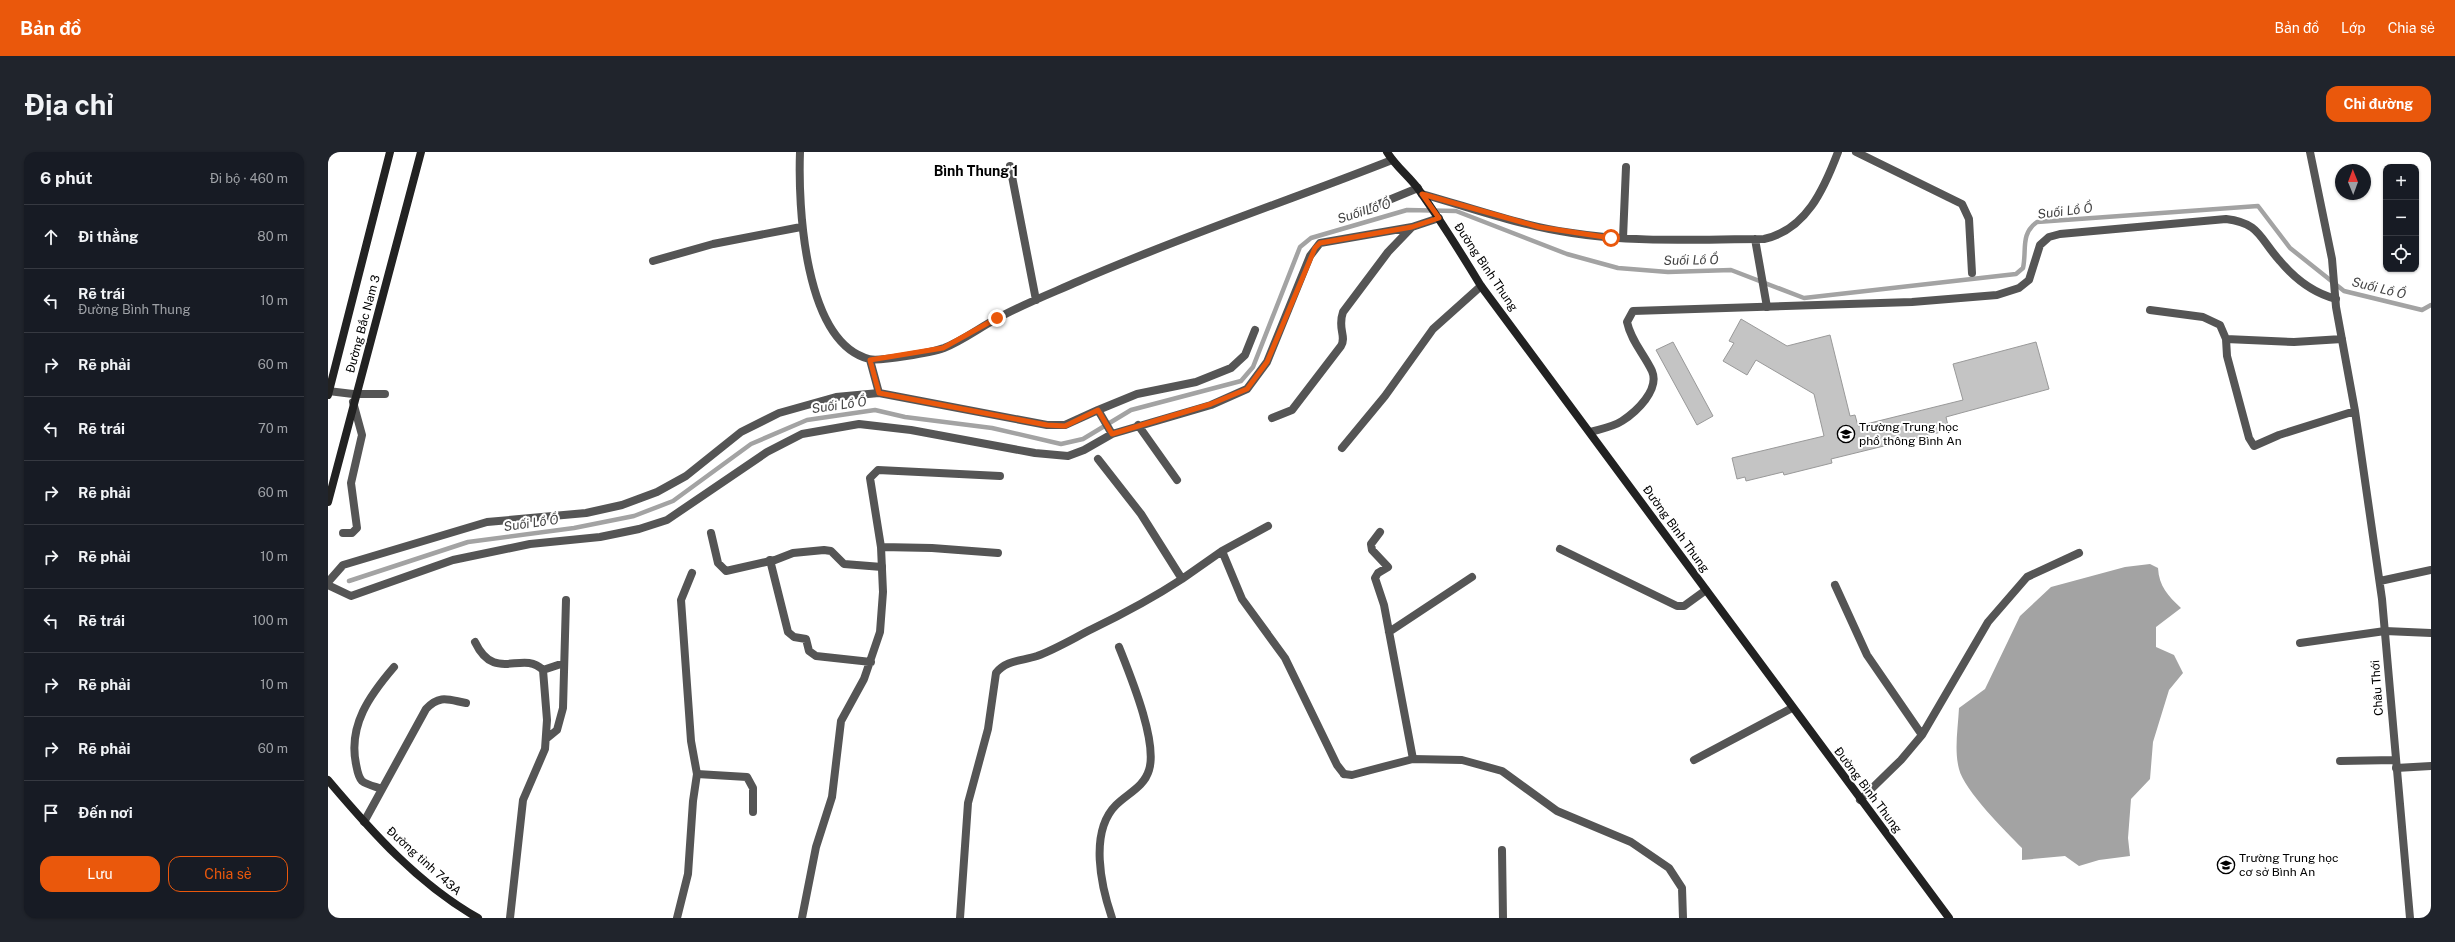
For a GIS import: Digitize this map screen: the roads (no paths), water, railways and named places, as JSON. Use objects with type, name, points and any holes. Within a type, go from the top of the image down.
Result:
[{"type":"street","name":"Đường Bắc Nam 3","points":[[328,392],[390,152]]},
{"type":"street","name":"Đường Bắc Nam 3","points":[[328,502],[355,405],[355,394],[421,152]]},
{"type":"street","points":[[800,152],[801,227],[819,306],[828,324],[852,351],[870,360],[943,348],[997,318],[1144,253],[1392,160]]},
{"type":"street","name":"Đường Bình Thung","points":[[1388,152],[1392,160],[1421,193],[1437,215],[1481,286],[1860,800],[1949,918]]},
{"type":"street","points":[[1345,218],[1421,193],[1539,227],[1572,233],[1623,238],[1755,239],[1778,236],[1797,223],[1826,184],[1838,152]]},
{"type":"street","points":[[1856,152],[1962,204],[1969,219],[1972,272]]},
{"type":"street","name":"Châu Thới","points":[[2310,152],[2332,259],[2342,339],[2356,411],[2361,458],[2380,581],[2410,918]]},
{"type":"street","points":[[1010,166],[1036,300]]},
{"type":"street","points":[[1623,238],[1626,167]]},
{"type":"street","points":[[1254,330],[1245,356],[1231,368],[1196,382],[1137,394],[1100,412],[1065,426],[1047,425],[879,393],[836,397],[779,413],[741,432],[686,476],[657,492],[622,505],[586,513],[487,522],[343,565],[328,584],[350,596],[453,560],[530,544],[600,537],[639,529],[667,520],[767,452],[802,434],[859,424],[911,430],[1035,453],[1068,456],[1084,450],[1112,434],[1211,404],[1247,389],[1267,362],[1310,256],[1320,243],[1412,227],[1437,215]]},
{"type":"street","points":[[1590,432],[1622,422],[1643,404],[1651,389],[1653,373],[1630,335],[1627,322],[1633,311],[1912,302],[1997,295],[2019,288],[2029,280],[2040,245],[2049,237],[2060,234],[2226,219],[2242,221],[2254,228],[2279,261],[2298,280],[2320,294],[2336,294]]},
{"type":"street","points":[[653,261],[712,244],[801,227]]},
{"type":"street","points":[[1272,418],[1292,410],[1341,346],[1344,337],[1339,322],[1343,312],[1388,252],[1412,227]]},
{"type":"street","points":[[1755,239],[1760,260],[1767,307]]},
{"type":"street","points":[[1342,448],[1385,396],[1433,329],[1481,286]]},
{"type":"street","points":[[2150,310],[2203,318],[2220,326],[2226,339],[2227,356],[2239,403],[2249,438],[2254,446],[2278,435],[2356,411]]},
{"type":"street","points":[[2226,339],[2294,342],[2342,339]]},
{"type":"street","points":[[870,360],[879,393]]},
{"type":"street","points":[[328,392],[385,394]]},
{"type":"street","points":[[343,533],[352,532],[356,528],[351,483],[362,435],[355,405]]},
{"type":"street","points":[[1100,412],[1112,434]]},
{"type":"street","points":[[1138,425],[1177,480]]},
{"type":"street","points":[[1098,459],[1142,514],[1182,579]]},
{"type":"street","points":[[802,918],[816,847],[832,797],[841,721],[871,662],[880,632],[883,592],[881,547],[870,478],[874,472],[878,470],[1000,476]]},
{"type":"street","points":[[960,918],[968,803],[988,729],[996,673],[1001,667],[1008,664],[1037,656],[1076,639],[1146,602],[1222,551],[1268,526]]},
{"type":"street","points":[[1380,532],[1371,544],[1372,550],[1388,567],[1375,578],[1389,632],[1413,760]]},
{"type":"street","points":[[711,533],[718,563],[726,571],[793,553],[824,550],[831,551],[844,564],[882,567]]},
{"type":"street","points":[[881,547],[998,553]]},
{"type":"street","points":[[1560,549],[1677,606],[1684,606],[1706,590]]},
{"type":"street","points":[[1222,551],[1242,599],[1285,658],[1337,765],[1344,774],[1352,775],[1413,760],[1462,760],[1502,771],[1556,811],[1636,846],[1670,868],[1682,888],[1684,918]]},
{"type":"street","points":[[1860,800],[1902,760],[1922,735],[1988,622],[2027,577],[2079,553]]},
{"type":"street","points":[[770,560],[788,632],[794,637],[806,639],[809,651],[816,656],[871,662]]},
{"type":"street","points":[[2380,581],[2431,570]]},
{"type":"street","points":[[677,918],[688,874],[692,801],[697,774],[691,741],[681,600],[692,573]]},
{"type":"street","points":[[1389,632],[1472,577]]},
{"type":"street","points":[[1835,585],[1867,655],[1922,735]]},
{"type":"street","points":[[546,739],[556,730],[562,708],[566,600]]},
{"type":"street","points":[[2300,643],[2385,631],[2431,633]]},
{"type":"street","points":[[475,642],[481,655],[486,660],[493,662],[531,663],[538,665],[543,670],[547,720],[545,749],[523,800],[510,918]]},
{"type":"street","points":[[1112,918],[1102,883],[1100,851],[1105,825],[1116,805],[1143,781],[1151,757],[1148,737],[1134,686],[1119,647]]},
{"type":"street","points":[[543,670],[564,663]]},
{"type":"street","points":[[382,789],[362,781],[359,776],[354,755],[354,737],[360,715],[369,699],[394,667]]},
{"type":"street","points":[[364,822],[417,724],[433,701],[441,698],[466,703]]},
{"type":"street","points":[[1694,760],[1792,708]]},
{"type":"street","points":[[2340,761],[2431,766]]},
{"type":"street","points":[[697,774],[747,777],[753,788],[753,812]]},
{"type":"street","name":"Đường tỉnh 743A","points":[[328,780],[388,848],[454,905],[478,918]]},
{"type":"street","points":[[1502,850],[1503,918]]},
{"type":"waterway","name":"Suối Lồ Ồ","points":[[349,581],[468,542],[574,528],[634,516],[673,501],[751,444],[807,420],[875,410],[905,417],[992,428],[1061,444],[1083,439],[1131,410],[1241,381],[1253,367],[1300,247],[1311,238],[1407,210],[1456,211],[1567,254],[1618,268],[1668,272],[1731,270],[1804,298],[2016,274],[2023,268],[2025,243],[2028,232],[2037,222],[2258,206],[2290,248],[2344,291],[2422,310],[2431,305]]},
{"type":"place","name":"Trường Trung học phổ thông Bình An","points":[[1846,434]]},
{"type":"place","name":"Trường Trung học cơ sở Bình An","points":[[2226,865]]},
{"type":"district","name":"Bình Thung 1","points":[[976,171]]}]
